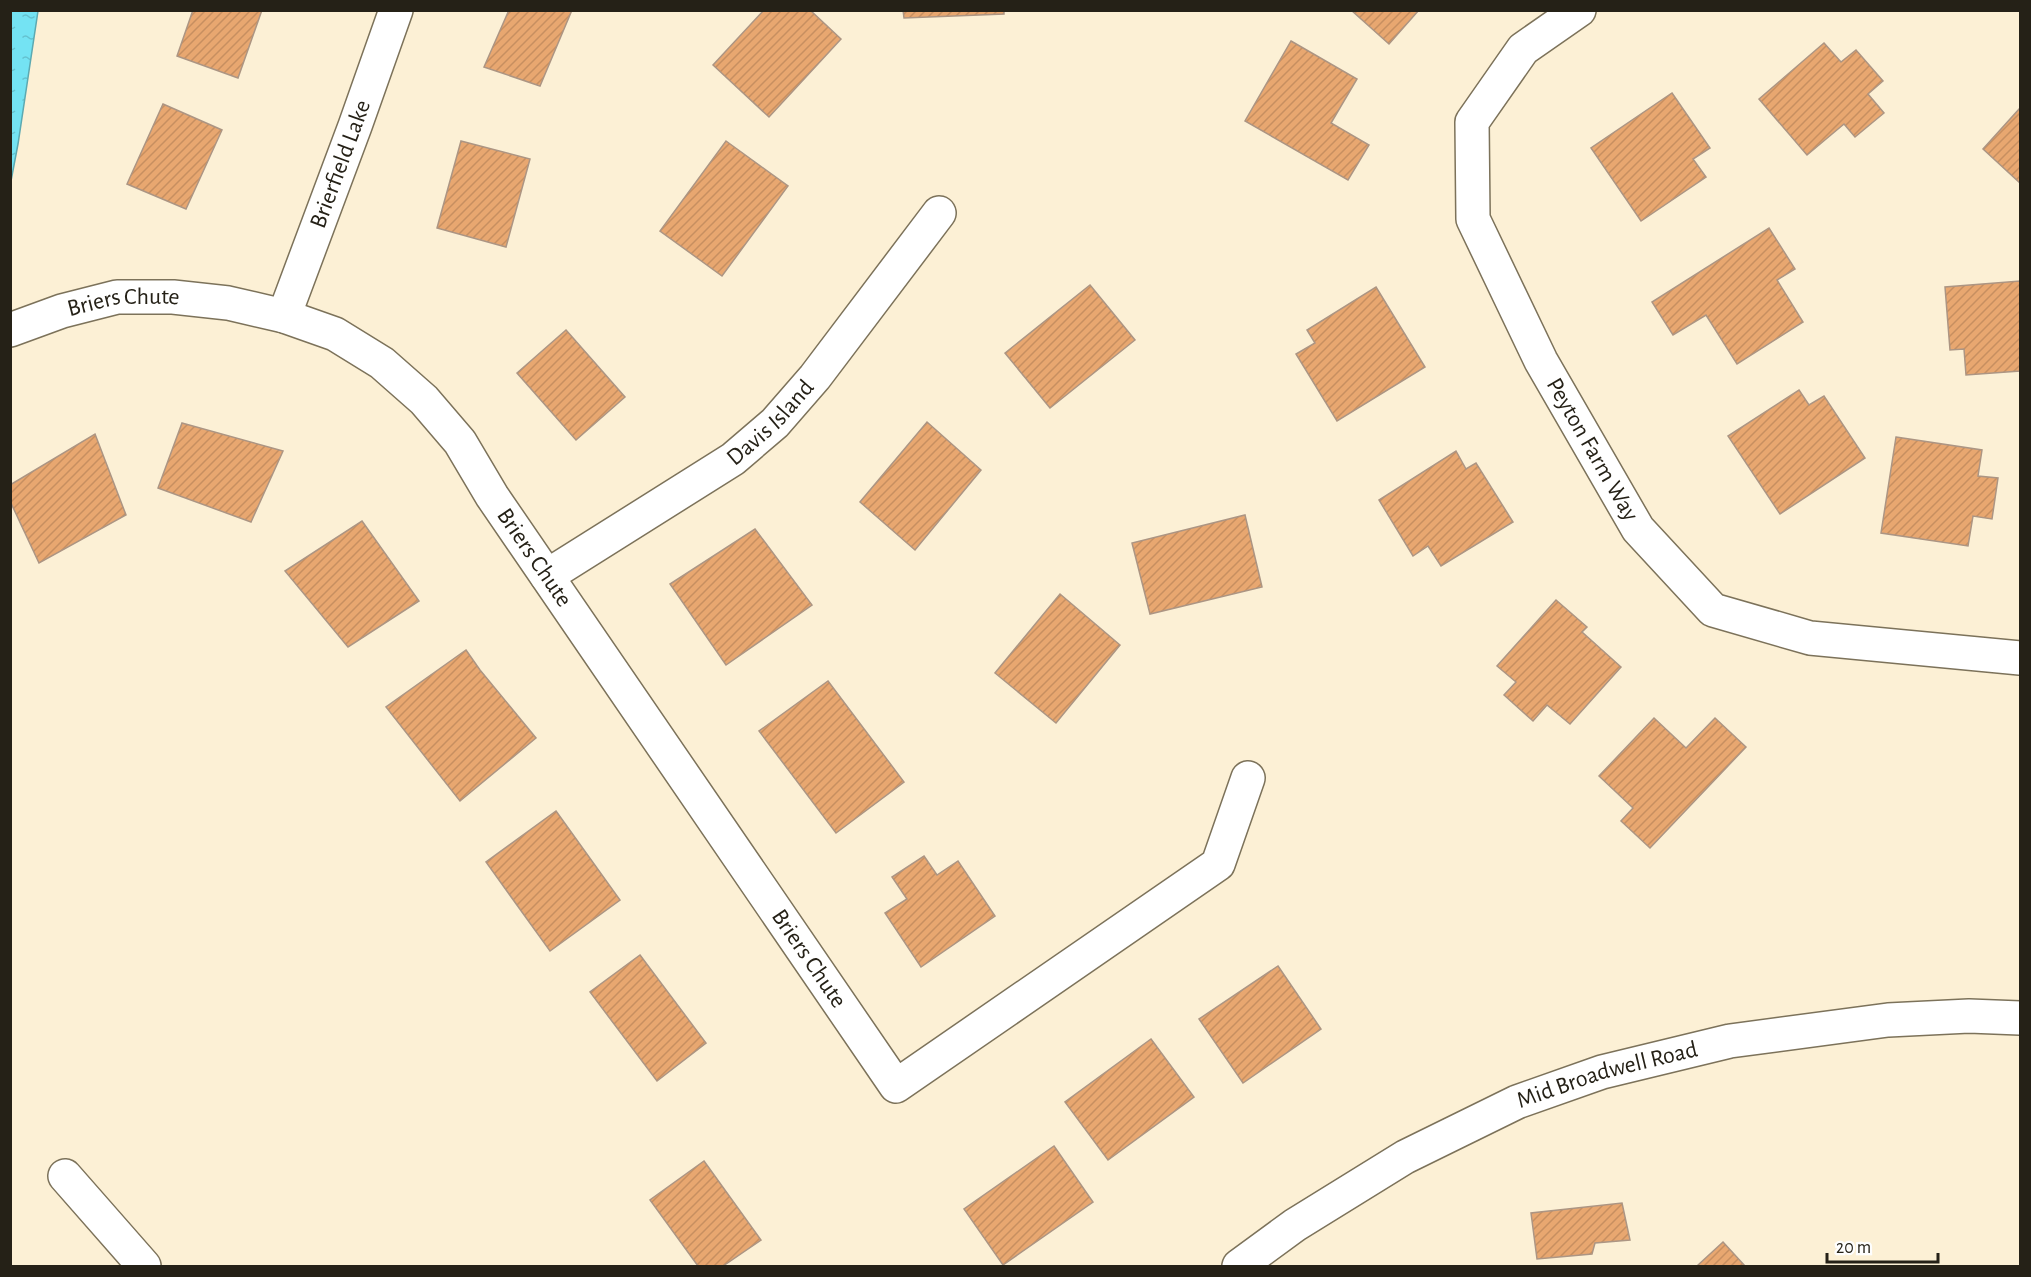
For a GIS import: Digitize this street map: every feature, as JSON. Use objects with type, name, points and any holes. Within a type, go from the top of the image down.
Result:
[{"type":"street","name":"Brierfield Lake","points":[[284,316],[356,126],[396,10]]},
{"type":"street","name":"Peyton Farm Way","points":[[1579,10],[1523,49],[1472,122],[1473,219],[1541,361],[1638,529],[1713,610],[1810,638],[2020,658]]},
{"type":"street","name":"Davis Island","points":[[547,576],[733,459],[775,423],[815,377],[939,213]]},
{"type":"street","name":"Briers Chute","points":[[10,330],[62,310],[117,297],[173,297],[228,303],[284,316],[335,334],[382,363],[424,400],[460,442],[492,495],[896,1086],[1218,864],[1248,778]]},
{"type":"street","name":"Mid Broadwell Road","points":[[1239,1266],[1295,1225],[1405,1157],[1517,1102],[1602,1072],[1730,1041],[1888,1020],[1969,1016],[2020,1018]]},
{"type":"street","points":[[65,1176],[144,1266]]},
{"type":"water","points":[[11,10],[38,11],[11,181]]},
{"type":"building","points":[[193,10],[262,10],[238,78],[177,56]]},
{"type":"building","points":[[509,10],[572,10],[540,86],[484,67]]},
{"type":"building","points":[[764,10],[810,10],[841,39],[769,117],[713,65]]},
{"type":"building","points":[[903,10],[1004,10],[1004,14],[904,18]]},
{"type":"building","points":[[1351,10],[1419,10],[1389,44]]},
{"type":"building","points":[[1291,41],[1357,79],[1331,123],[1369,145],[1348,180],[1245,121]]},
{"type":"building","points":[[1824,43],[1841,62],[1856,50],[1883,81],[1868,94],[1884,113],[1855,137],[1844,124],[1807,155],[1759,99]]},
{"type":"building","points":[[1672,93],[1710,148],[1693,159],[1706,177],[1641,221],[1591,148]]},
{"type":"building","points":[[163,104],[222,130],[186,209],[127,184]]},
{"type":"building","points":[[2020,108],[2020,183],[1983,149]]},
{"type":"building","points":[[461,141],[530,159],[506,247],[437,228]]},
{"type":"building","points":[[726,141],[788,186],[722,276],[660,231]]},
{"type":"building","points":[[1769,228],[1795,269],[1777,280],[1803,322],[1737,364],[1706,315],[1673,335],[1652,302]]},
{"type":"building","points":[[2020,281],[2020,371],[1966,375],[1964,349],[1950,350],[1945,287]]},
{"type":"building","points":[[1090,285],[1135,340],[1050,408],[1005,353]]},
{"type":"building","points":[[1376,287],[1425,367],[1337,421],[1296,354],[1315,343],[1307,330]]},
{"type":"building","points":[[566,330],[625,397],[576,440],[517,373]]},
{"type":"building","points":[[1799,390],[1809,405],[1824,396],[1865,458],[1780,514],[1728,436]]},
{"type":"building","points":[[927,422],[981,470],[915,550],[860,502]]},
{"type":"building","points":[[182,423],[283,451],[251,522],[158,488]]},
{"type":"building","points":[[95,434],[126,515],[39,563],[10,501],[10,485]]},
{"type":"building","points":[[1896,437],[1982,450],[1978,476],[1998,478],[1992,519],[1973,516],[1968,546],[1881,533]]},
{"type":"building","points":[[1456,451],[1466,469],[1476,463],[1513,522],[1441,566],[1428,546],[1413,556],[1379,500]]},
{"type":"building","points":[[1245,515],[1262,587],[1150,614],[1132,543]]},
{"type":"building","points":[[362,521],[419,601],[348,647],[285,571]]},
{"type":"building","points":[[755,529],[812,605],[726,665],[670,584]]},
{"type":"building","points":[[1060,594],[1120,645],[1056,723],[995,673]]},
{"type":"building","points":[[1556,600],[1587,627],[1582,632],[1621,667],[1570,724],[1547,705],[1533,721],[1504,695],[1516,682],[1497,666]]},
{"type":"building","points":[[466,650],[536,738],[460,801],[386,707]]},
{"type":"building","points":[[828,681],[904,782],[836,833],[759,731]]},
{"type":"building","points":[[1654,718],[1686,748],[1715,718],[1746,747],[1650,848],[1621,821],[1633,808],[1599,776]]},
{"type":"building","points":[[556,811],[620,900],[550,951],[486,862]]},
{"type":"building","points":[[924,856],[937,875],[958,861],[995,916],[921,967],[885,913],[907,899],[892,877]]},
{"type":"building","points":[[640,955],[706,1043],[657,1081],[590,992]]},
{"type":"building","points":[[1278,966],[1321,1029],[1243,1083],[1199,1019]]},
{"type":"building","points":[[1151,1039],[1194,1097],[1108,1160],[1065,1102]]},
{"type":"building","points":[[1054,1146],[1093,1202],[1003,1265],[964,1209]]},
{"type":"building","points":[[704,1161],[761,1240],[723,1266],[698,1266],[650,1200]]},
{"type":"building","points":[[1622,1203],[1630,1240],[1595,1243],[1592,1254],[1537,1259],[1531,1213]]},
{"type":"building","points":[[1723,1242],[1745,1266],[1697,1266]]}]
